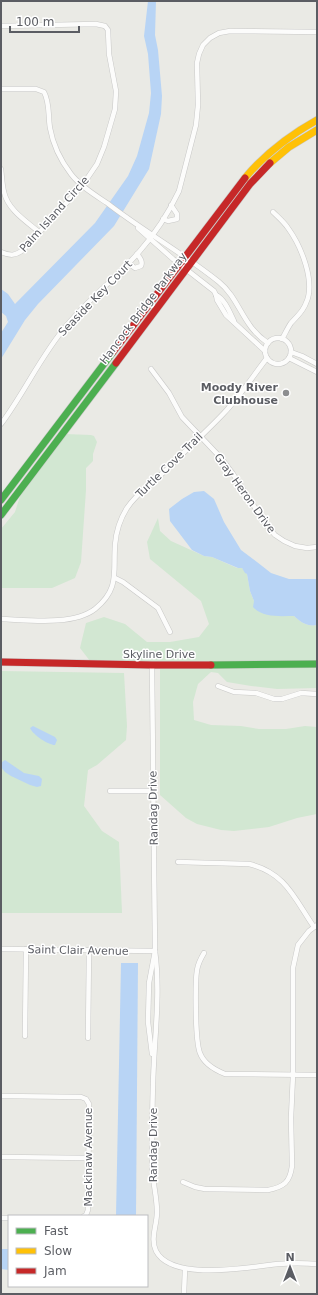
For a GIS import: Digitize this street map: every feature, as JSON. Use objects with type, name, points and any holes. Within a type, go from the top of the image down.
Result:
[{"type":"main road","name":"Hancock Bridge Parkway","points":[[1,500],[238,186],[262,159],[292,134],[317,120]]},
{"type":"main road","name":"Hancock Bridge Parkway","points":[[1,514],[185,269],[262,170],[284,151],[317,130]]},
{"type":"main road","name":"Skyline Drive","points":[[1,662],[152,665],[317,664]]},
{"type":"street","name":"Palm Island Circle","points":[[1,26],[96,24],[105,26],[108,30],[109,54],[116,91],[115,109],[104,147],[97,164],[82,186],[24,250],[12,256],[1,252]]},
{"type":"street","name":"Seaside Key Court","points":[[1,424],[12,410],[53,342],[68,324],[128,263],[149,239],[163,219],[179,191],[194,135],[198,105],[198,58],[206,41],[219,33],[230,31],[317,32]]},
{"type":"street","points":[[1,89],[36,89],[44,92],[47,97],[50,129],[54,144],[60,158],[72,176],[82,186],[132,222],[153,234],[221,283],[255,333],[268,343]]},
{"type":"street","points":[[1,169],[4,193],[8,201],[15,212],[39,232]]},
{"type":"street","points":[[163,219],[168,221],[177,219],[177,214],[171,205]]},
{"type":"street","points":[[273,212],[285,224],[294,238],[301,254],[310,284],[309,294],[304,308],[282,339]]},
{"type":"street","points":[[132,222],[149,239],[214,291],[216,295],[220,297],[234,323],[265,351],[267,358],[272,362],[280,363],[289,358],[290,346],[282,339],[276,338],[268,343],[265,351]]},
{"type":"street","points":[[128,263],[134,268],[141,266],[141,259],[136,254]]},
{"type":"street","points":[[216,295],[226,289]]},
{"type":"street","points":[[228,314],[238,308]]},
{"type":"street","points":[[290,352],[302,356],[317,364]]},
{"type":"street","name":"Turtle Cove Trail","points":[[1,619],[71,620],[91,612],[103,601],[110,592],[115,578],[115,544],[121,520],[128,507],[141,491],[163,474],[224,413],[267,358]]},
{"type":"street","points":[[289,358],[317,372]]},
{"type":"street","name":"Gray Heron Drive","points":[[150,369],[170,393],[182,417],[233,474],[267,526],[275,535],[284,542],[295,546],[307,548],[317,546]]},
{"type":"street","points":[[115,578],[123,582],[158,608],[170,632]]},
{"type":"street","name":"Randag Drive","points":[[152,665],[155,951],[157,965],[157,1020],[154,1062],[152,1171],[157,1206],[153,1239],[154,1246],[159,1255],[167,1262],[185,1268],[234,1271],[277,1264],[317,1264]]},
{"type":"street","points":[[218,686],[234,692],[256,693],[274,700],[301,693],[317,694]]},
{"type":"street","points":[[110,791],[153,791]]},
{"type":"street","points":[[178,862],[249,864],[273,873],[288,887],[315,926],[302,938],[298,945],[293,968],[293,1075],[290,1118],[292,1166],[291,1172],[285,1184],[278,1188],[268,1190],[205,1189],[183,1182]]},
{"type":"street","name":"Saint Clair Avenue","points":[[1,949],[155,951]]},
{"type":"street","points":[[24,1036],[26,949]]},
{"type":"street","points":[[88,1038],[89,950]]},
{"type":"street","name":"Randag Drive","points":[[154,1062],[150,1041],[148,1011],[149,983],[155,951]]},
{"type":"street","points":[[204,952],[198,965],[197,985],[197,1041],[200,1053],[204,1060],[217,1071],[225,1074],[317,1075]]},
{"type":"street","name":"Mackinaw Avenue","points":[[1,1096],[81,1097],[89,1104],[88,1210],[85,1215]]},
{"type":"street","points":[[1,1156],[89,1158]]},
{"type":"street","points":[[184,1294],[185,1268]]},
{"type":"green space","points":[[65,434],[91,435],[94,436],[97,442],[93,454],[93,461],[86,468],[81,562],[75,578],[52,588],[1,588],[1,529],[15,512],[22,490]]},
{"type":"green space","points":[[158,518],[160,531],[171,541],[204,556],[212,557],[237,568],[242,568],[247,574],[254,604],[279,616],[294,616],[304,624],[317,625],[317,661],[90,661],[80,648],[86,623],[104,617],[125,624],[147,642],[170,642],[199,637],[209,624],[201,601],[150,559],[147,542]]},
{"type":"green space","points":[[317,666],[317,688],[277,689],[251,686],[227,682],[218,673],[211,672],[198,684],[193,702],[194,720],[211,725],[241,726],[259,729],[286,729],[305,726],[317,727],[317,814],[297,818],[269,827],[234,831],[221,830],[197,824],[186,818],[160,795],[160,668]]},
{"type":"green space","points":[[1,671],[124,673],[127,726],[126,740],[97,765],[88,770],[84,806],[102,831],[119,842],[122,913],[1,913]]},
{"type":"water","points":[[148,1],[156,1],[155,35],[158,50],[162,96],[161,114],[149,169],[114,226],[38,304],[25,320],[1,359],[1,333],[8,322],[6,316],[1,312],[1,289],[8,294],[15,304],[95,223],[128,176],[137,156],[149,113],[151,93],[148,54],[144,36]]},
{"type":"water","points":[[204,491],[214,499],[224,522],[241,550],[271,573],[289,579],[317,579],[317,625],[304,624],[294,616],[272,616],[257,611],[253,607],[254,601],[250,591],[247,574],[242,568],[238,568],[212,557],[204,556],[192,550],[170,521],[169,509],[194,492]]},
{"type":"water","points":[[33,726],[55,737],[57,740],[55,745],[52,745],[37,736],[30,728]]},
{"type":"water","points":[[5,760],[24,773],[39,776],[42,779],[41,786],[37,787],[30,785],[5,772],[1,767],[1,763]]},
{"type":"water","points":[[121,963],[138,963],[136,1215],[116,1215]]},
{"type":"water","points":[[1,1249],[8,1249],[8,1270],[1,1269]]},
{"type":"traffic: fast","points":[[1,500],[113,352]]},
{"type":"traffic: fast","points":[[1,515],[116,363]]},
{"type":"traffic: fast","points":[[211,665],[317,664]]},
{"type":"traffic: slow","points":[[245,178],[278,146],[317,120]]},
{"type":"traffic: slow","points":[[270,163],[289,147],[317,130]]},
{"type":"traffic: jam","points":[[116,363],[250,184],[270,163]]},
{"type":"traffic: jam","points":[[113,352],[245,178]]},
{"type":"traffic: jam","points":[[1,662],[211,665]]},
{"type":"place","name":"Moody River Clubhouse","points":[[286,393]]}]
